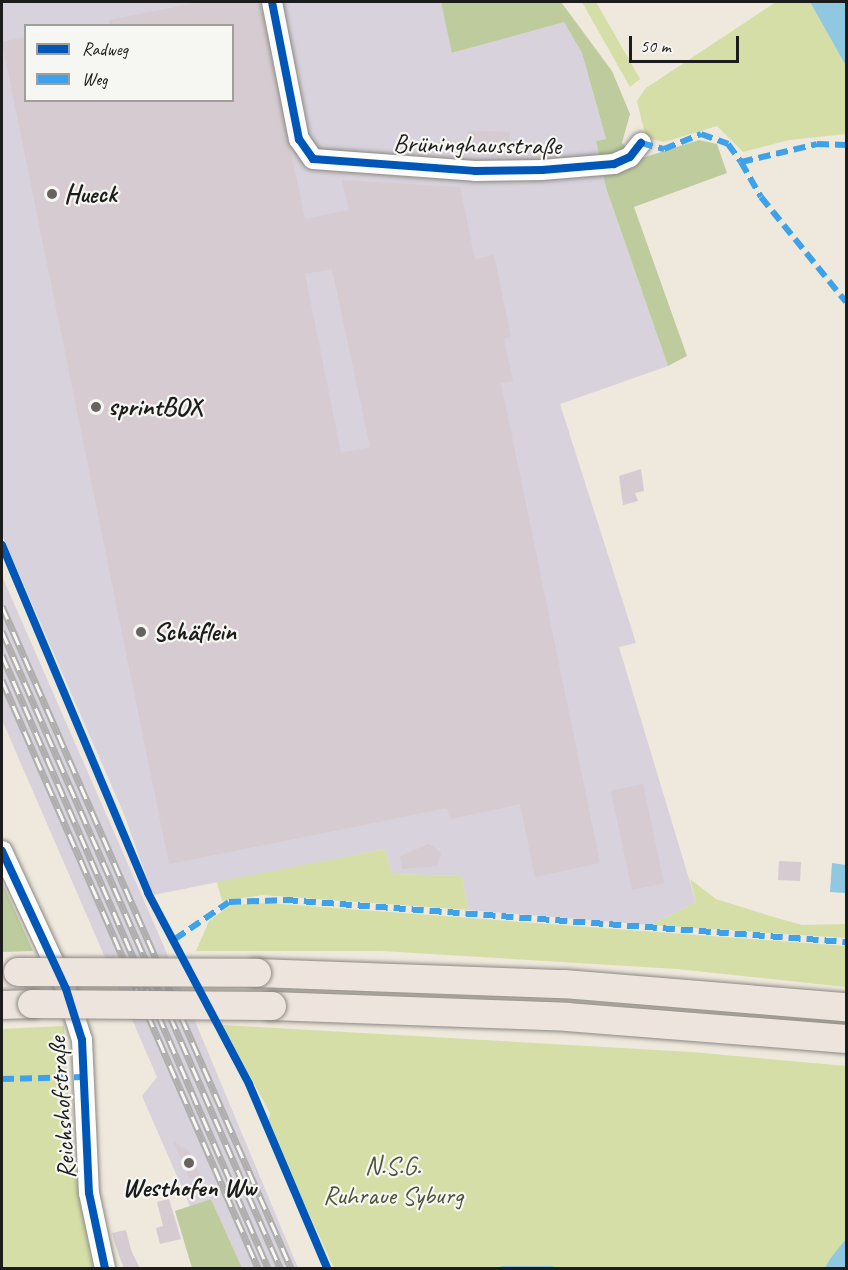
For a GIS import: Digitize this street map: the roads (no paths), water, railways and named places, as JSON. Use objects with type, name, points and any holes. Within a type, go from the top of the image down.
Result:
[{"type":"highway","points":[[10,972],[257,973],[564,984],[846,1007]]},
{"type":"highway","points":[[2,1005],[272,1006],[555,1016],[846,1039]]},
{"type":"street","name":"Brüninghausstraße","points":[[272,2],[306,153],[325,161],[490,172],[614,164],[630,157],[641,143]]},
{"type":"street","name":"Reichshofstraße","points":[[2,850],[66,989],[82,1040],[89,1193],[105,1269]]},
{"type":"water","points":[[810,2],[846,2],[846,66]]},
{"type":"water","points":[[832,863],[846,865],[846,893],[830,892]]},
{"type":"water","points":[[846,1239],[846,1268],[825,1268],[830,1259]]},
{"type":"waterway","points":[[502,1268],[552,1268]]},
{"type":"railway","points":[[2,606],[291,1268]]},
{"type":"railway","points":[[2,631],[280,1268]]},
{"type":"railway","points":[[2,655],[268,1268]]},
{"type":"railway","points":[[2,680],[258,1268]]},
{"type":"place","name":"Hueck","points":[[52,194]]},
{"type":"place","name":"sprintBOX","points":[[96,407]]},
{"type":"place","name":"Schäflein","points":[[141,632]]},
{"type":"place","name":"Westhofen Ww","points":[[189,1163]]},
{"type":"park label","name":"N.S.G. Ruhraue Syburg","points":[[393,1181]]}]
